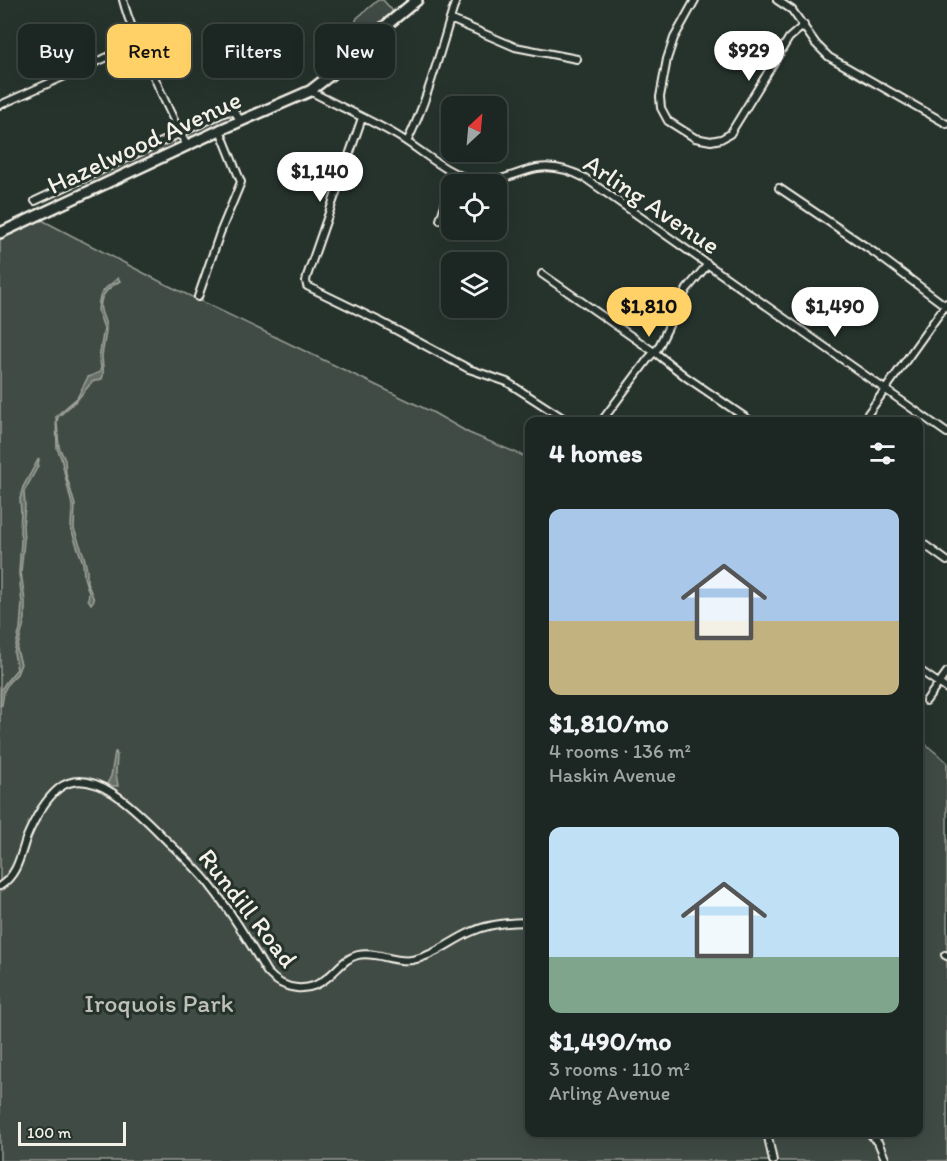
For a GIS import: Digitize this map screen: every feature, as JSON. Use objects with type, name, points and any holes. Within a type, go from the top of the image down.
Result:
[{"type":"street","points":[[123,0],[131,24]]},
{"type":"street","name":"Hazelwood Avenue","points":[[0,233],[220,130],[310,91],[417,0]]},
{"type":"street","points":[[406,142],[430,81],[456,0]]},
{"type":"street","points":[[695,0],[671,47],[660,102],[668,121],[695,138],[711,141],[730,134],[789,38],[804,25]]},
{"type":"street","points":[[777,0],[792,10],[816,44],[829,57],[947,124]]},
{"type":"street","points":[[450,19],[515,46],[577,59]]},
{"type":"street","points":[[0,105],[107,57]]},
{"type":"street","points":[[155,78],[187,146]]},
{"type":"street","name":"Arling Avenue","points":[[310,91],[397,135],[455,174]]},
{"type":"street","points":[[35,201],[228,111],[234,111],[241,121]]},
{"type":"street","points":[[362,118],[307,276],[307,285],[469,369],[507,382],[560,417]]},
{"type":"street","points":[[198,297],[220,233],[241,182],[220,130]]},
{"type":"street","name":"Arling Avenue","points":[[507,177],[543,168],[559,168],[578,174],[617,199],[947,433]]},
{"type":"street","points":[[81,179],[87,192]]},
{"type":"street","points":[[779,188],[875,253],[946,306],[865,417]]},
{"type":"street","points":[[605,417],[658,348],[687,289],[708,264]]},
{"type":"street","points":[[542,274],[745,417]]},
{"type":"street","points":[[923,544],[947,561]]},
{"type":"street","points":[[923,672],[947,689]]},
{"type":"street","points":[[926,701],[947,672]]},
{"type":"street","name":"Rundill Road","points":[[0,886],[16,868],[31,827],[49,799],[63,786],[84,782],[98,785],[122,799],[192,864],[213,888],[267,972],[288,987],[303,988],[320,984],[346,960],[358,955],[414,960],[472,931],[495,925],[525,922]]},
{"type":"street","points":[[768,1137],[772,1161]]},
{"type":"street","points":[[873,1137],[878,1142],[886,1161]]},
{"type":"green space","points":[[378,0],[383,0],[392,10],[392,14],[381,24],[356,24],[357,18]]},
{"type":"green space","points":[[229,113],[235,118],[206,133],[189,136],[187,132]]},
{"type":"green space","points":[[175,141],[173,148],[90,186],[86,184],[87,179]]},
{"type":"green space","name":"Iroquois Park","points":[[34,216],[163,283],[434,413],[469,433],[525,456],[525,1137],[923,1137],[923,742],[947,762],[947,1161],[0,1161],[0,233]]},
{"type":"shaded area","points":[[118,278],[120,281],[108,289],[101,300],[106,328],[102,379],[92,382],[77,400],[58,417],[57,423],[59,447],[65,460],[66,474],[75,505],[74,529],[84,556],[87,582],[94,600],[91,604],[88,599],[89,593],[83,563],[71,529],[72,505],[57,448],[56,416],[77,398],[88,377],[100,372],[99,358],[104,328],[98,311],[99,301],[101,294]]},
{"type":"shaded area","points":[[39,458],[38,466],[24,492],[24,541],[21,572],[25,619],[17,650],[21,664],[17,674],[4,691],[0,706],[1,690],[17,669],[14,653],[20,629],[22,603],[19,573],[20,499],[23,487]]},
{"type":"shaded area","points":[[115,752],[118,786],[112,786],[107,784],[111,776]]}]
